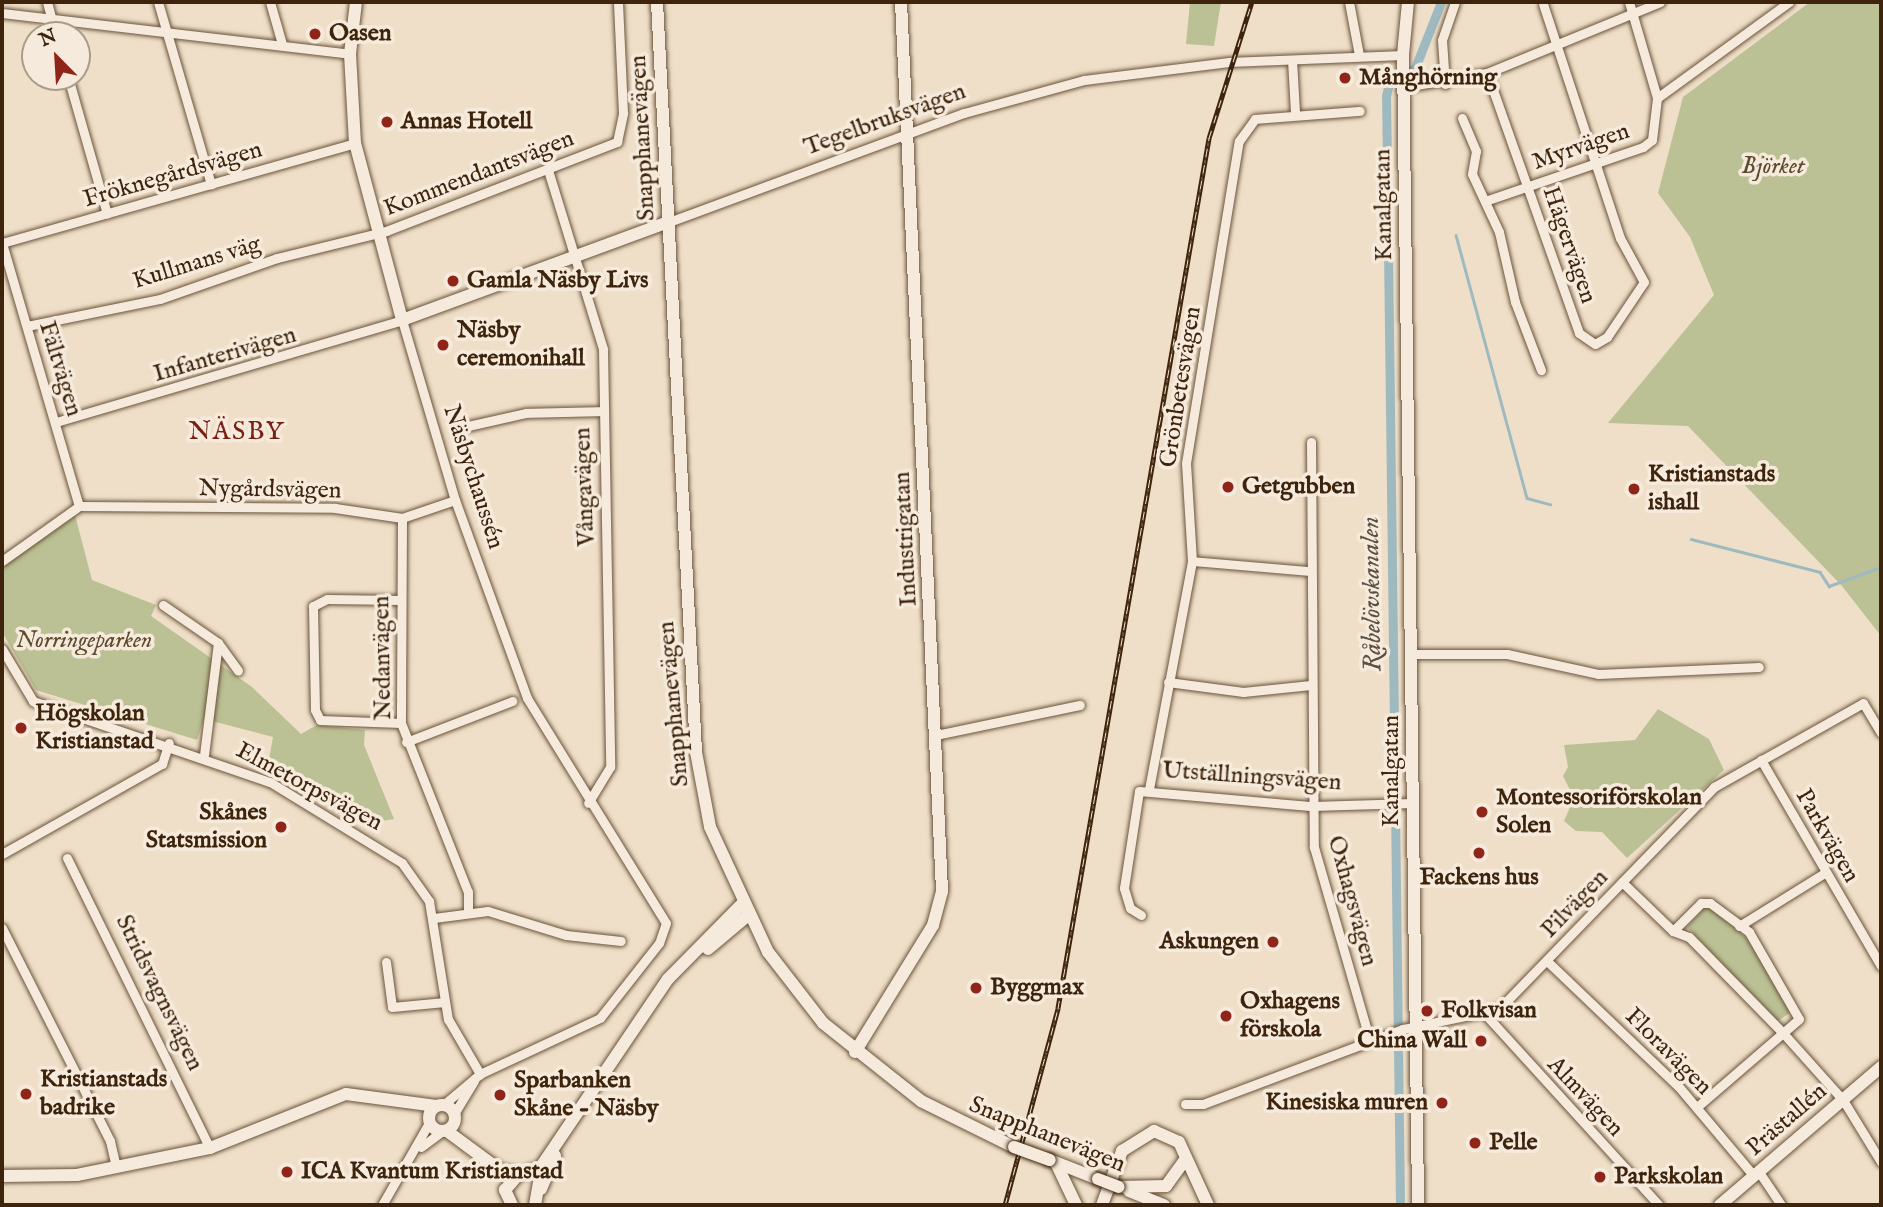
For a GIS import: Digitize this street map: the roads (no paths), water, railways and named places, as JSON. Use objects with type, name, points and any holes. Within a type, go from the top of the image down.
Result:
[{"type":"street","points":[[47,2],[51,19]]},
{"type":"street","points":[[159,2],[211,184]]},
{"type":"street","points":[[270,2],[282,44]]},
{"type":"street","name":"Näsbychaussén","points":[[356,2],[350,54],[355,143],[402,320],[455,500],[527,698],[588,803],[663,915],[665,928],[600,1018],[480,1074]]},
{"type":"street","name":"Kommendantsvägen","points":[[379,233],[617,142],[623,113],[618,2]]},
{"type":"street","name":"Snapphanevägen","points":[[657,2],[696,752],[710,827],[745,910],[794,991],[855,1052],[939,1112],[1014,1147],[1160,1205]]},
{"type":"street","name":"Industrigatan","points":[[855,1052],[940,906],[936,735],[901,2]]},
{"type":"street","points":[[1349,2],[1359,55]]},
{"type":"street","name":"Kanalgatan","points":[[1408,2],[1403,60],[1412,654],[1406,803],[1418,1025],[1418,1205]]},
{"type":"street","points":[[1445,84],[1442,40],[1455,2]]},
{"type":"street","points":[[1629,2],[1657,98],[1790,2]]},
{"type":"street","points":[[1404,83],[1445,84],[1488,73],[1660,2]]},
{"type":"street","points":[[1544,4],[1598,164]]},
{"type":"street","points":[[2,13],[350,54]]},
{"type":"street","name":"Tegelbruksvägen","points":[[402,320],[907,133],[1084,80],[1359,55],[1403,60]]},
{"type":"street","points":[[1292,60],[1296,112]]},
{"type":"street","name":"Hägervägen","points":[[1488,73],[1579,333],[1595,344],[1607,337],[1644,282],[1620,238],[1598,164]]},
{"type":"street","points":[[72,91],[107,214]]},
{"type":"street","name":"Myrvägen","points":[[1485,201],[1598,164],[1652,140],[1657,98]]},
{"type":"street","name":"Grönbetesvägen","points":[[1149,789],[1192,561],[1186,463],[1239,141],[1255,119],[1296,112],[1360,111]]},
{"type":"street","points":[[1462,118],[1475,143],[1472,174],[1485,201],[1541,370]]},
{"type":"street","name":"Fröknegårdsvägen","points":[[2,243],[355,143]]},
{"type":"street","name":"Vångavägen","points":[[548,170],[601,334],[610,767],[588,803]]},
{"type":"street","name":"Kullmans väg","points":[[27,326],[160,299],[379,233]]},
{"type":"street","name":"Fältvägen","points":[[2,243],[79,506]]},
{"type":"street","name":"Infanterivägen","points":[[56,422],[402,320]]},
{"type":"street","points":[[459,428],[526,414],[602,411]]},
{"type":"street","name":"Oxhagsvägen","points":[[1311,442],[1309,571],[1314,847],[1370,1041]]},
{"type":"street","name":"Nygårdsvägen","points":[[79,506],[335,508],[402,519],[455,500]]},
{"type":"street","points":[[2,561],[79,506]]},
{"type":"street","name":"Nedanvägen","points":[[402,519],[401,723],[468,892],[468,909]]},
{"type":"street","points":[[1192,561],[1309,571]]},
{"type":"street","points":[[400,600],[327,599],[313,606],[315,710],[320,720],[401,723]]},
{"type":"street","points":[[163,605],[218,643],[238,671]]},
{"type":"street","points":[[204,755],[218,643]]},
{"type":"street","name":"Elmetorpsvägen","points":[[2,649],[33,701],[169,743],[270,782],[383,847],[402,863],[435,918],[445,1002],[455,1035],[480,1074]]},
{"type":"street","points":[[1412,654],[1507,654],[1598,674],[1759,667]]},
{"type":"street","points":[[1168,682],[1243,692],[1311,685]]},
{"type":"street","points":[[407,742],[512,701]]},
{"type":"street","name":"Pilvägen","points":[[1485,1014],[1499,1009],[1714,788],[1863,703],[1881,733]]},
{"type":"street","points":[[936,735],[1080,705]]},
{"type":"street","points":[[2,854],[162,764],[169,743]]},
{"type":"street","name":"Parkvägen","points":[[1761,760],[1881,966]]},
{"type":"street","name":"Utställningsvägen","points":[[1141,915],[1130,908],[1124,888],[1135,796],[1149,789],[1312,806],[1406,803]]},
{"type":"street","name":"Stridsvagnsvägen","points":[[68,858],[210,1148]]},
{"type":"street","points":[[1739,926],[1826,872]]},
{"type":"street","points":[[1622,882],[1674,931],[1689,937],[1783,1032],[1843,1100],[1881,1162]]},
{"type":"street","points":[[1674,931],[1706,901],[1749,932],[1799,1019],[1696,1107]]},
{"type":"street","points":[[435,918],[468,909],[566,935],[621,941]]},
{"type":"street","points":[[489,1163],[510,1176],[540,1168],[647,1007],[745,910]]},
{"type":"street","points":[[2,928],[110,1141],[116,1167]]},
{"type":"street","name":"Floravägen","points":[[1547,961],[1696,1107],[1781,1205]]},
{"type":"street","points":[[386,962],[392,1007],[445,1002]]},
{"type":"street","points":[[1185,1104],[1203,1104],[1403,1029],[1485,1014]]},
{"type":"street","name":"Almvägen","points":[[1485,1014],[1659,1205]]},
{"type":"street","points":[[539,1200],[606,1067]]},
{"type":"street","name":"Prästallén","points":[[1720,1205],[1881,1067]]},
{"type":"street","points":[[382,1205],[420,1148],[429,1120],[440,1105],[480,1074]]},
{"type":"street","points":[[420,1148],[444,1131],[480,1074]]},
{"type":"street","points":[[389,1097],[469,1143]]},
{"type":"street","points":[[2,1176],[41,1179],[210,1148],[324,1098],[389,1097],[440,1105],[455,1116],[469,1143],[489,1163],[506,1186],[508,1203]]},
{"type":"street","points":[[1102,1205],[1122,1151],[1138,1136],[1171,1135],[1186,1158],[1208,1205]]},
{"type":"street","points":[[1119,1187],[1166,1186],[1186,1158]]},
{"type":"street","points":[[1053,1162],[1076,1205]]},
{"type":"street","points":[[506,1186],[522,1174]]},
{"type":"street","points":[[522,1174],[539,1200]]},
{"type":"waterway","name":"Råbelövskanalen","points":[[1400,1205],[1386,96],[1389,83],[1415,68],[1441,2]]},
{"type":"waterway","points":[[1456,235],[1527,498],[1550,504]]},
{"type":"waterway","points":[[1691,539],[1820,572],[1829,586],[1881,567]]},
{"type":"railway","points":[[1005,1205],[1058,1008],[1209,138],[1252,2]]},
{"type":"place","name":"Oasen","points":[[315,34]]},
{"type":"place","name":"Månghörning","points":[[1345,78]]},
{"type":"place","name":"Annas Hotell","points":[[387,122]]},
{"type":"place","name":"Gamla Näsby Livs","points":[[453,281]]},
{"type":"place","name":"Näsby ceremonihall","points":[[443,345]]},
{"type":"place","name":"Getgubben","points":[[1228,487]]},
{"type":"place","name":"Kristianstads ishall","points":[[1634,489]]},
{"type":"place","name":"Högskolan Kristianstad","points":[[21,728]]},
{"type":"place","name":"Montessoriförskolan Solen","points":[[1482,812]]},
{"type":"place","name":"Skånes Statsmission","points":[[281,827]]},
{"type":"place","name":"Fackens hus","points":[[1479,853]]},
{"type":"place","name":"Askungen","points":[[1273,942]]},
{"type":"place","name":"Byggmax","points":[[976,988]]},
{"type":"place","name":"Folkvisan","points":[[1427,1011]]},
{"type":"place","name":"Oxhagens förskola","points":[[1226,1016]]},
{"type":"place","name":"China Wall","points":[[1481,1041]]},
{"type":"place","name":"Kristianstads badrike","points":[[26,1094]]},
{"type":"place","name":"Sparbanken Skåne - Näsby","points":[[500,1095]]},
{"type":"place","name":"Kinesiska muren","points":[[1442,1103]]},
{"type":"place","name":"Pelle","points":[[1475,1143]]},
{"type":"place","name":"ICA Kvantum Kristianstad","points":[[287,1172]]},
{"type":"place","name":"Parkskolan","points":[[1600,1177]]},
{"type":"district","name":"NÄSBY","points":[[237,432]]},
{"type":"park label","name":"Björket","points":[[1773,167]]},
{"type":"park label","name":"Norringeparken","points":[[84,641]]}]
